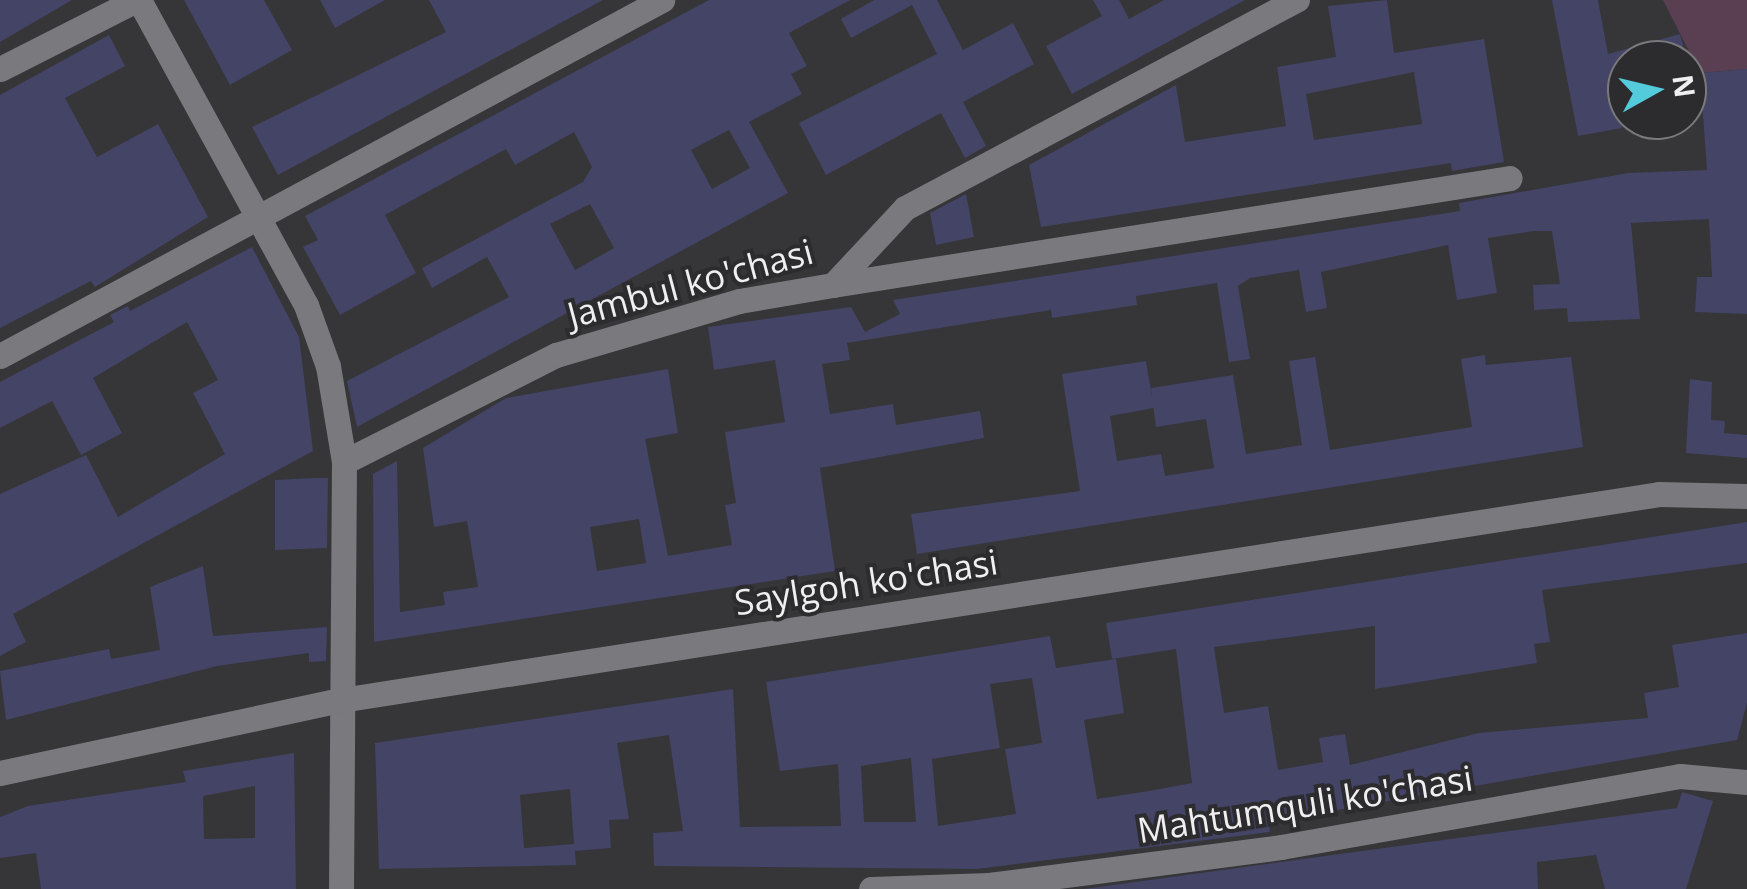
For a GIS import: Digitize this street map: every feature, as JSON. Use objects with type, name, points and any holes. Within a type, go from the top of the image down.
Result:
[{"type":"street","points":[[0,70],[137,0],[260,222],[328,366],[344,462],[341,889]]},
{"type":"street","points":[[0,356],[260,222],[662,0]]},
{"type":"street","name":"Jambul ko'chasi","points":[[344,462],[556,355],[739,302],[834,285],[905,208],[1297,0]]},
{"type":"street","points":[[834,285],[1510,178]]},
{"type":"street","name":"Saylgoh ko'chasi","points":[[0,773],[341,700],[1659,494],[1747,496]]},
{"type":"street","name":"Mahtumquli ko'chasi","points":[[872,889],[989,886],[1281,847],[1680,776],[1747,782]]},
{"type":"shaded area","points":[[1663,0],[1747,0],[1747,69],[1707,72],[1707,40],[1683,40]]},
{"type":"building","points":[[0,0],[72,0],[0,42]]},
{"type":"building","points":[[184,0],[264,0],[292,50],[230,85]]},
{"type":"building","points":[[320,0],[385,0],[335,28]]},
{"type":"building","points":[[429,0],[603,0],[278,175],[252,127],[446,32]]},
{"type":"building","points":[[709,0],[850,0],[789,33],[807,66],[791,74],[802,94],[749,122],[788,193],[357,427],[347,381],[509,297],[487,257],[432,288],[422,268],[583,182],[592,167],[574,132],[515,165],[506,149],[385,215],[416,273],[340,315],[303,247],[318,240],[305,216]],"holes":[[[729,130],[750,168],[712,189],[691,150]],[[590,204],[614,248],[575,270],[550,224]]]},
{"type":"building","points":[[874,0],[937,0],[963,50],[1013,23],[1034,64],[963,102],[986,146],[965,158],[941,113],[826,175],[799,123],[937,54],[912,5],[851,38],[841,19]]},
{"type":"building","points":[[1093,0],[1119,0],[1129,19],[1164,0],[1245,0],[1072,94],[1046,46],[1102,16]]},
{"type":"building","points":[[1387,0],[1394,53],[1484,39],[1504,162],[1452,171],[1451,163],[1041,227],[1029,165],[1176,85],[1185,142],[1286,126],[1277,67],[1336,57],[1328,6]],"holes":[[[1414,72],[1422,124],[1314,140],[1306,94]]]},
{"type":"building","points":[[1552,0],[1598,0],[1607,49],[1607,131],[1578,136]]},
{"type":"building","points":[[1680,34],[1682,40],[1658,40]]},
{"type":"building","points":[[109,35],[125,66],[65,98],[97,157],[158,124],[208,217],[95,287],[91,281],[0,328],[0,95]]},
{"type":"building","points":[[1747,69],[1747,314],[1695,312],[1697,277],[1712,277],[1709,219],[1631,223],[1640,319],[1568,322],[1567,308],[1534,310],[1533,285],[1560,284],[1552,231],[1534,231],[1488,238],[1497,293],[1457,300],[1448,245],[1321,272],[1327,308],[1306,312],[1299,270],[1250,278],[1238,286],[1250,359],[1229,362],[1217,283],[1136,296],[1137,305],[1052,318],[1051,310],[847,343],[850,360],[822,364],[830,414],[893,404],[896,425],[980,411],[984,438],[820,468],[835,571],[374,642],[373,474],[397,461],[400,612],[445,605],[443,592],[478,587],[467,521],[434,527],[423,448],[506,398],[668,369],[678,433],[645,439],[668,556],[732,545],[725,505],[736,503],[725,432],[785,422],[775,360],[714,370],[708,327],[851,307],[865,332],[900,314],[893,300],[1460,211],[1459,203],[1628,173],[1707,170],[1707,72]],"holes":[[[639,519],[646,563],[597,571],[590,527]]]},
{"type":"building","points":[[966,194],[974,237],[936,245],[930,213]]},
{"type":"building","points":[[252,247],[299,337],[313,451],[13,614],[26,642],[0,656],[0,494],[86,455],[118,517],[225,454],[193,393],[218,380],[187,322],[93,378],[122,433],[81,455],[52,401],[0,428],[0,382],[114,322],[110,315],[128,306],[130,311]]},
{"type":"building","points":[[1485,355],[1486,365],[1571,357],[1583,447],[917,554],[911,514],[1080,491],[1062,374],[1146,361],[1152,398],[1151,388],[1233,375],[1246,454],[1302,445],[1289,361],[1315,357],[1330,450],[1472,427],[1461,359]],"holes":[[[1154,408],[1156,427],[1206,419],[1214,468],[1165,476],[1161,454],[1117,461],[1110,416]]]},
{"type":"building","points":[[1690,379],[1712,382],[1711,420],[1725,421],[1724,433],[1747,435],[1747,458],[1686,453]]},
{"type":"building","points":[[328,478],[327,548],[275,550],[275,480]]},
{"type":"building","points":[[1747,522],[1747,563],[1542,590],[1550,642],[1534,644],[1537,663],[1375,689],[1375,626],[1214,647],[1224,713],[1268,706],[1278,770],[1323,762],[1319,738],[1345,734],[1350,765],[1479,733],[1648,718],[1644,693],[1679,687],[1672,645],[1747,633],[1747,703],[1737,740],[1269,822],[1270,832],[977,869],[654,866],[653,833],[683,831],[669,735],[617,743],[629,819],[609,820],[611,848],[575,851],[576,865],[379,869],[375,743],[733,689],[740,827],[841,826],[838,764],[780,771],[766,682],[1050,636],[1056,668],[1116,659],[1124,713],[1084,720],[1097,799],[1192,783],[1176,649],[1112,659],[1106,623]],"holes":[[[1032,678],[1042,743],[1005,749],[1016,814],[938,826],[932,759],[1000,748],[990,684]],[[911,758],[916,822],[864,822],[861,766]],[[570,789],[574,844],[524,848],[520,795]]]},
{"type":"building","points":[[203,566],[213,636],[327,627],[326,661],[309,662],[309,653],[217,666],[6,720],[0,671],[109,649],[111,659],[160,650],[150,587]]},
{"type":"building","points":[[294,753],[296,889],[41,889],[36,853],[0,858],[0,817],[28,806],[186,782],[183,771]],"holes":[[[255,786],[255,838],[204,839],[203,796]]]},
{"type":"building","points":[[1682,792],[1713,801],[1686,889],[1605,889],[1596,855],[1537,862],[1538,889],[1084,889],[1677,808]]}]
